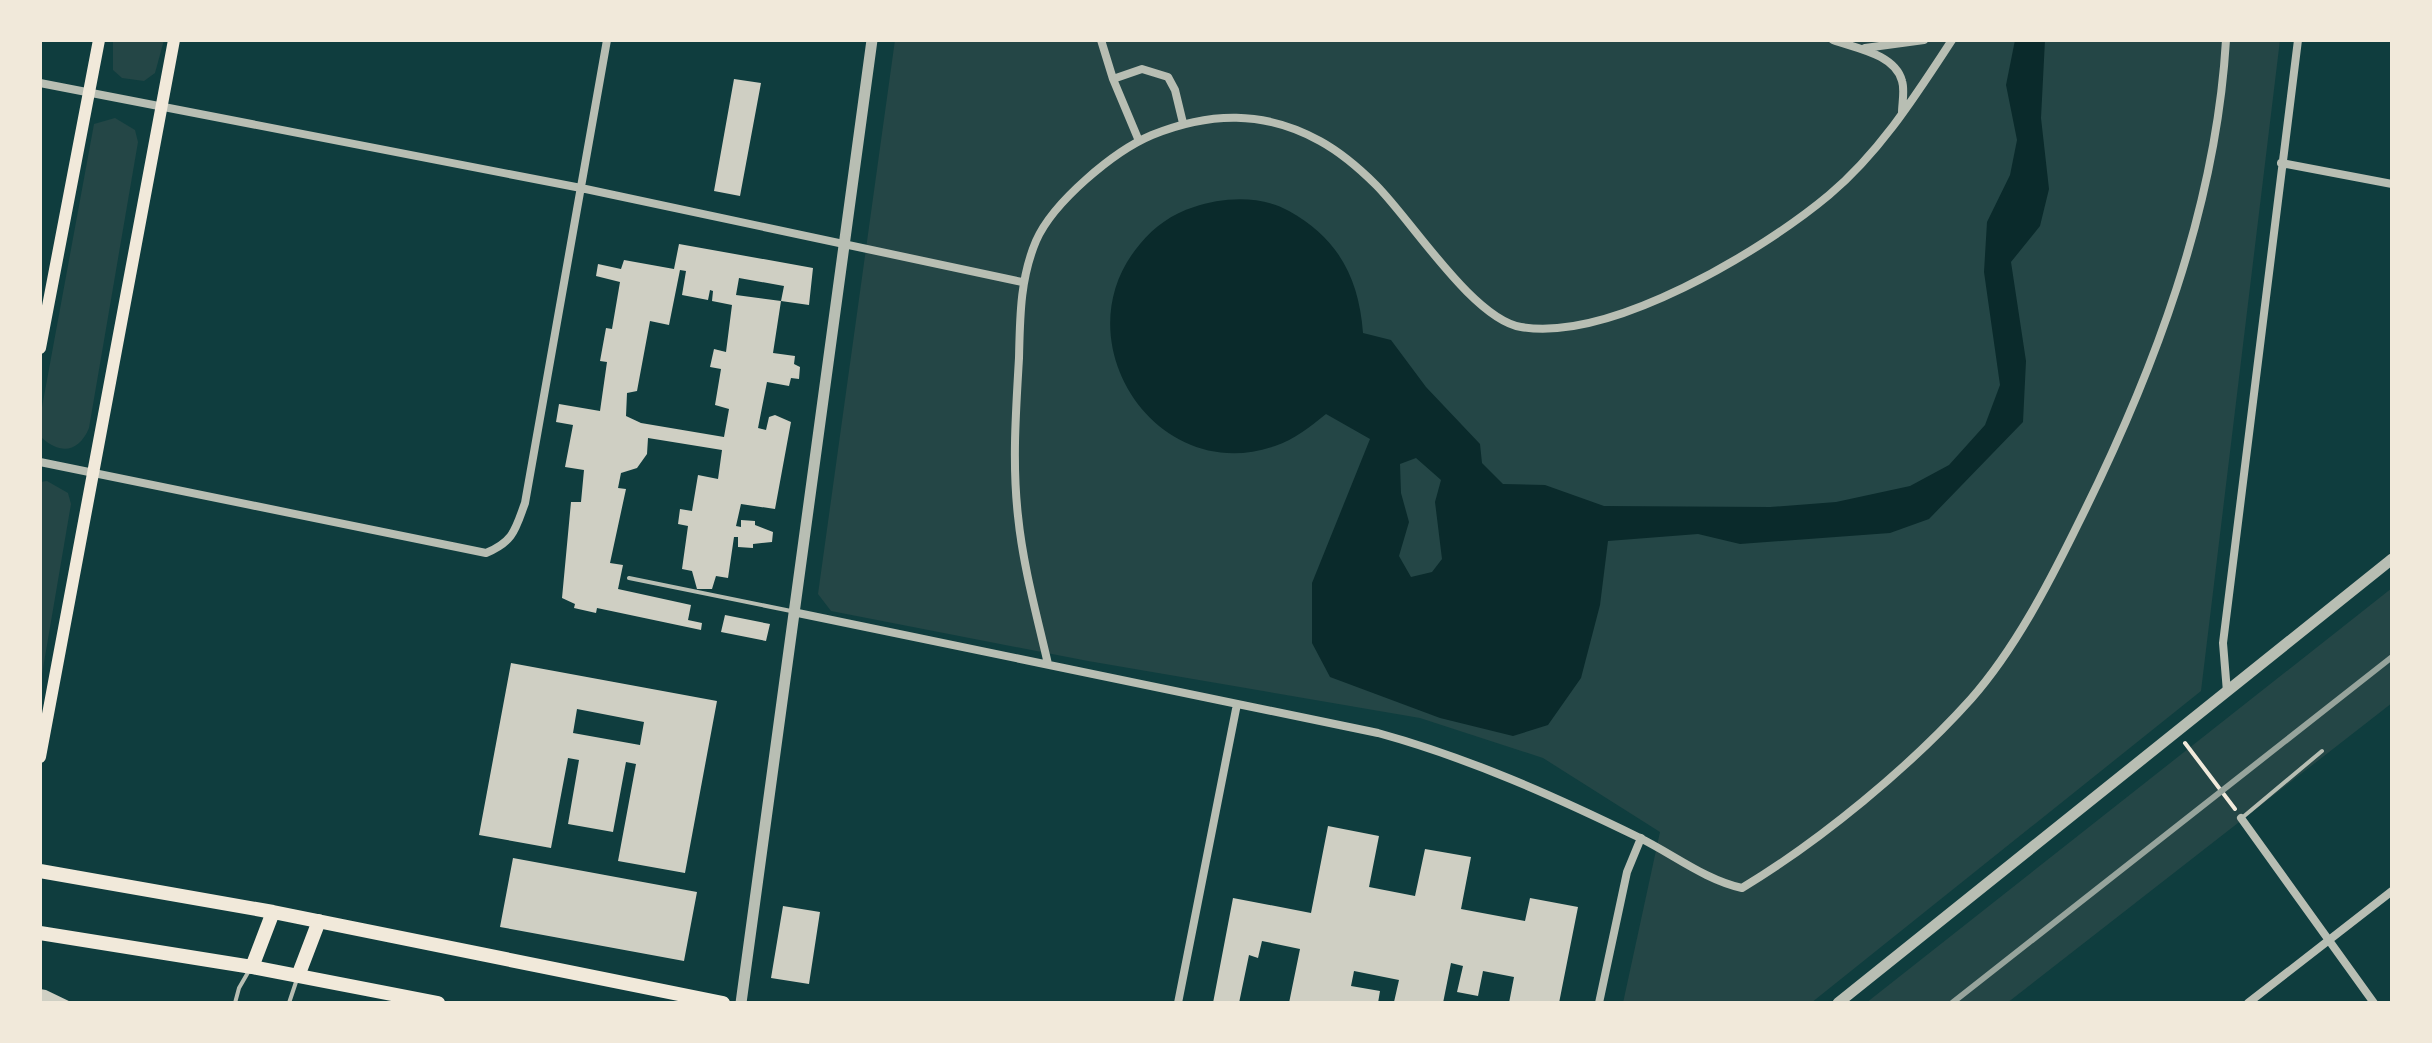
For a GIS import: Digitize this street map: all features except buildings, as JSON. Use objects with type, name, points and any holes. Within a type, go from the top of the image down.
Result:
[{"type":"main road","points":[[40,348],[99,40]]},
{"type":"main road","points":[[40,757],[174,40]]},
{"type":"main road","points":[[40,871],[273,912],[723,1003]]},
{"type":"main road","points":[[252,967],[273,912]]},
{"type":"main road","points":[[298,976],[319,921]]},
{"type":"main road","points":[[40,933],[252,967],[438,1003]]},
{"type":"street","points":[[40,462],[486,553],[505,545],[514,532],[525,503],[607,40]]},
{"type":"street","points":[[741,1003],[872,40]]},
{"type":"street","points":[[1101,40],[1113,79],[1139,141]]},
{"type":"street","points":[[1833,40],[1886,60],[1902,79],[1902,114]]},
{"type":"street","points":[[1856,48],[1924,40]]},
{"type":"street","points":[[1048,664],[1018,519],[1015,433],[1022,282],[1038,237],[1056,211],[1077,188],[1139,141],[1183,123],[1228,115],[1274,124],[1318,140],[1378,186],[1483,308],[1519,327],[1544,329],[1623,313],[1695,283],[1744,254],[1829,195],[1902,114],[1952,40]]},
{"type":"street","points":[[793,612],[1378,733],[1446,752],[1641,838],[1711,877],[1742,888],[1865,798],[1920,751],[1972,698],[2040,595],[2127,424],[2167,318],[2208,169],[2220,101],[2226,40]]},
{"type":"street","points":[[2227,693],[2223,643],[2298,40]]},
{"type":"street","points":[[1113,79],[1142,69],[1168,77],[1175,90],[1183,123]]},
{"type":"street","points":[[40,83],[581,188],[1022,282]]},
{"type":"street","points":[[2281,163],[2392,184]]},
{"type":"street","points":[[1838,1003],[2392,559]]},
{"type":"street","points":[[1178,1003],[1237,704]]},
{"type":"street","points":[[2241,818],[2374,1003]]},
{"type":"street","points":[[1599,1003],[1627,872],[1641,838]]},
{"type":"street","points":[[2248,1003],[2392,891]]},
{"type":"lane","points":[[629,578],[793,612]]},
{"type":"lane","points":[[2241,818],[2322,751]]},
{"type":"lane","points":[[235,1003],[239,988],[252,967]]},
{"type":"lane","points":[[289,1003],[298,976]]},
{"type":"path","points":[[2175,732],[2211,772],[2241,818]]},
{"type":"shaded area","points":[[113,40],[164,40],[155,73],[144,81],[122,78],[113,70]]},
{"type":"shaded area","points":[[895,40],[2280,40],[2201,691],[1811,1003],[1623,1003],[1660,832],[1543,758],[1420,718],[1088,661],[831,611],[818,594]]},
{"type":"shaded area","points":[[2015,40],[2045,40],[2041,118],[2049,189],[2040,226],[2011,262],[2026,361],[2023,422],[1929,519],[1890,533],[1740,544],[1698,534],[1608,541],[1600,605],[1581,678],[1548,725],[1513,736],[1440,718],[1330,677],[1312,643],[1312,583],[1370,439],[1326,414],[1296,436],[1275,446],[1232,453],[1192,446],[1159,426],[1132,396],[1116,361],[1110,322],[1118,282],[1140,244],[1164,221],[1178,213],[1217,201],[1254,200],[1289,211],[1321,234],[1333,247],[1351,277],[1363,333],[1391,340],[1426,387],[1480,444],[1482,463],[1503,484],[1545,485],[1604,506],[1770,507],[1836,502],[1910,486],[1949,465],[1985,425],[2000,385],[1984,272],[1987,222],[2010,175],[2017,140],[2006,85]],"holes":[[[1416,458],[1441,480],[1435,502],[1442,559],[1432,572],[1411,577],[1399,556],[1409,522],[1401,493],[1400,464]]]},
{"type":"shaded area","points":[[115,118],[135,130],[138,142],[89,428],[80,442],[63,449],[42,438],[40,418],[94,124]]},
{"type":"shaded area","points":[[47,481],[68,493],[71,504],[40,686],[40,482]]},
{"type":"shaded area","points":[[2392,588],[2392,703],[2007,1003],[1866,1003]]},
{"type":"railway","points":[[1952,1003],[2392,657]]}]
